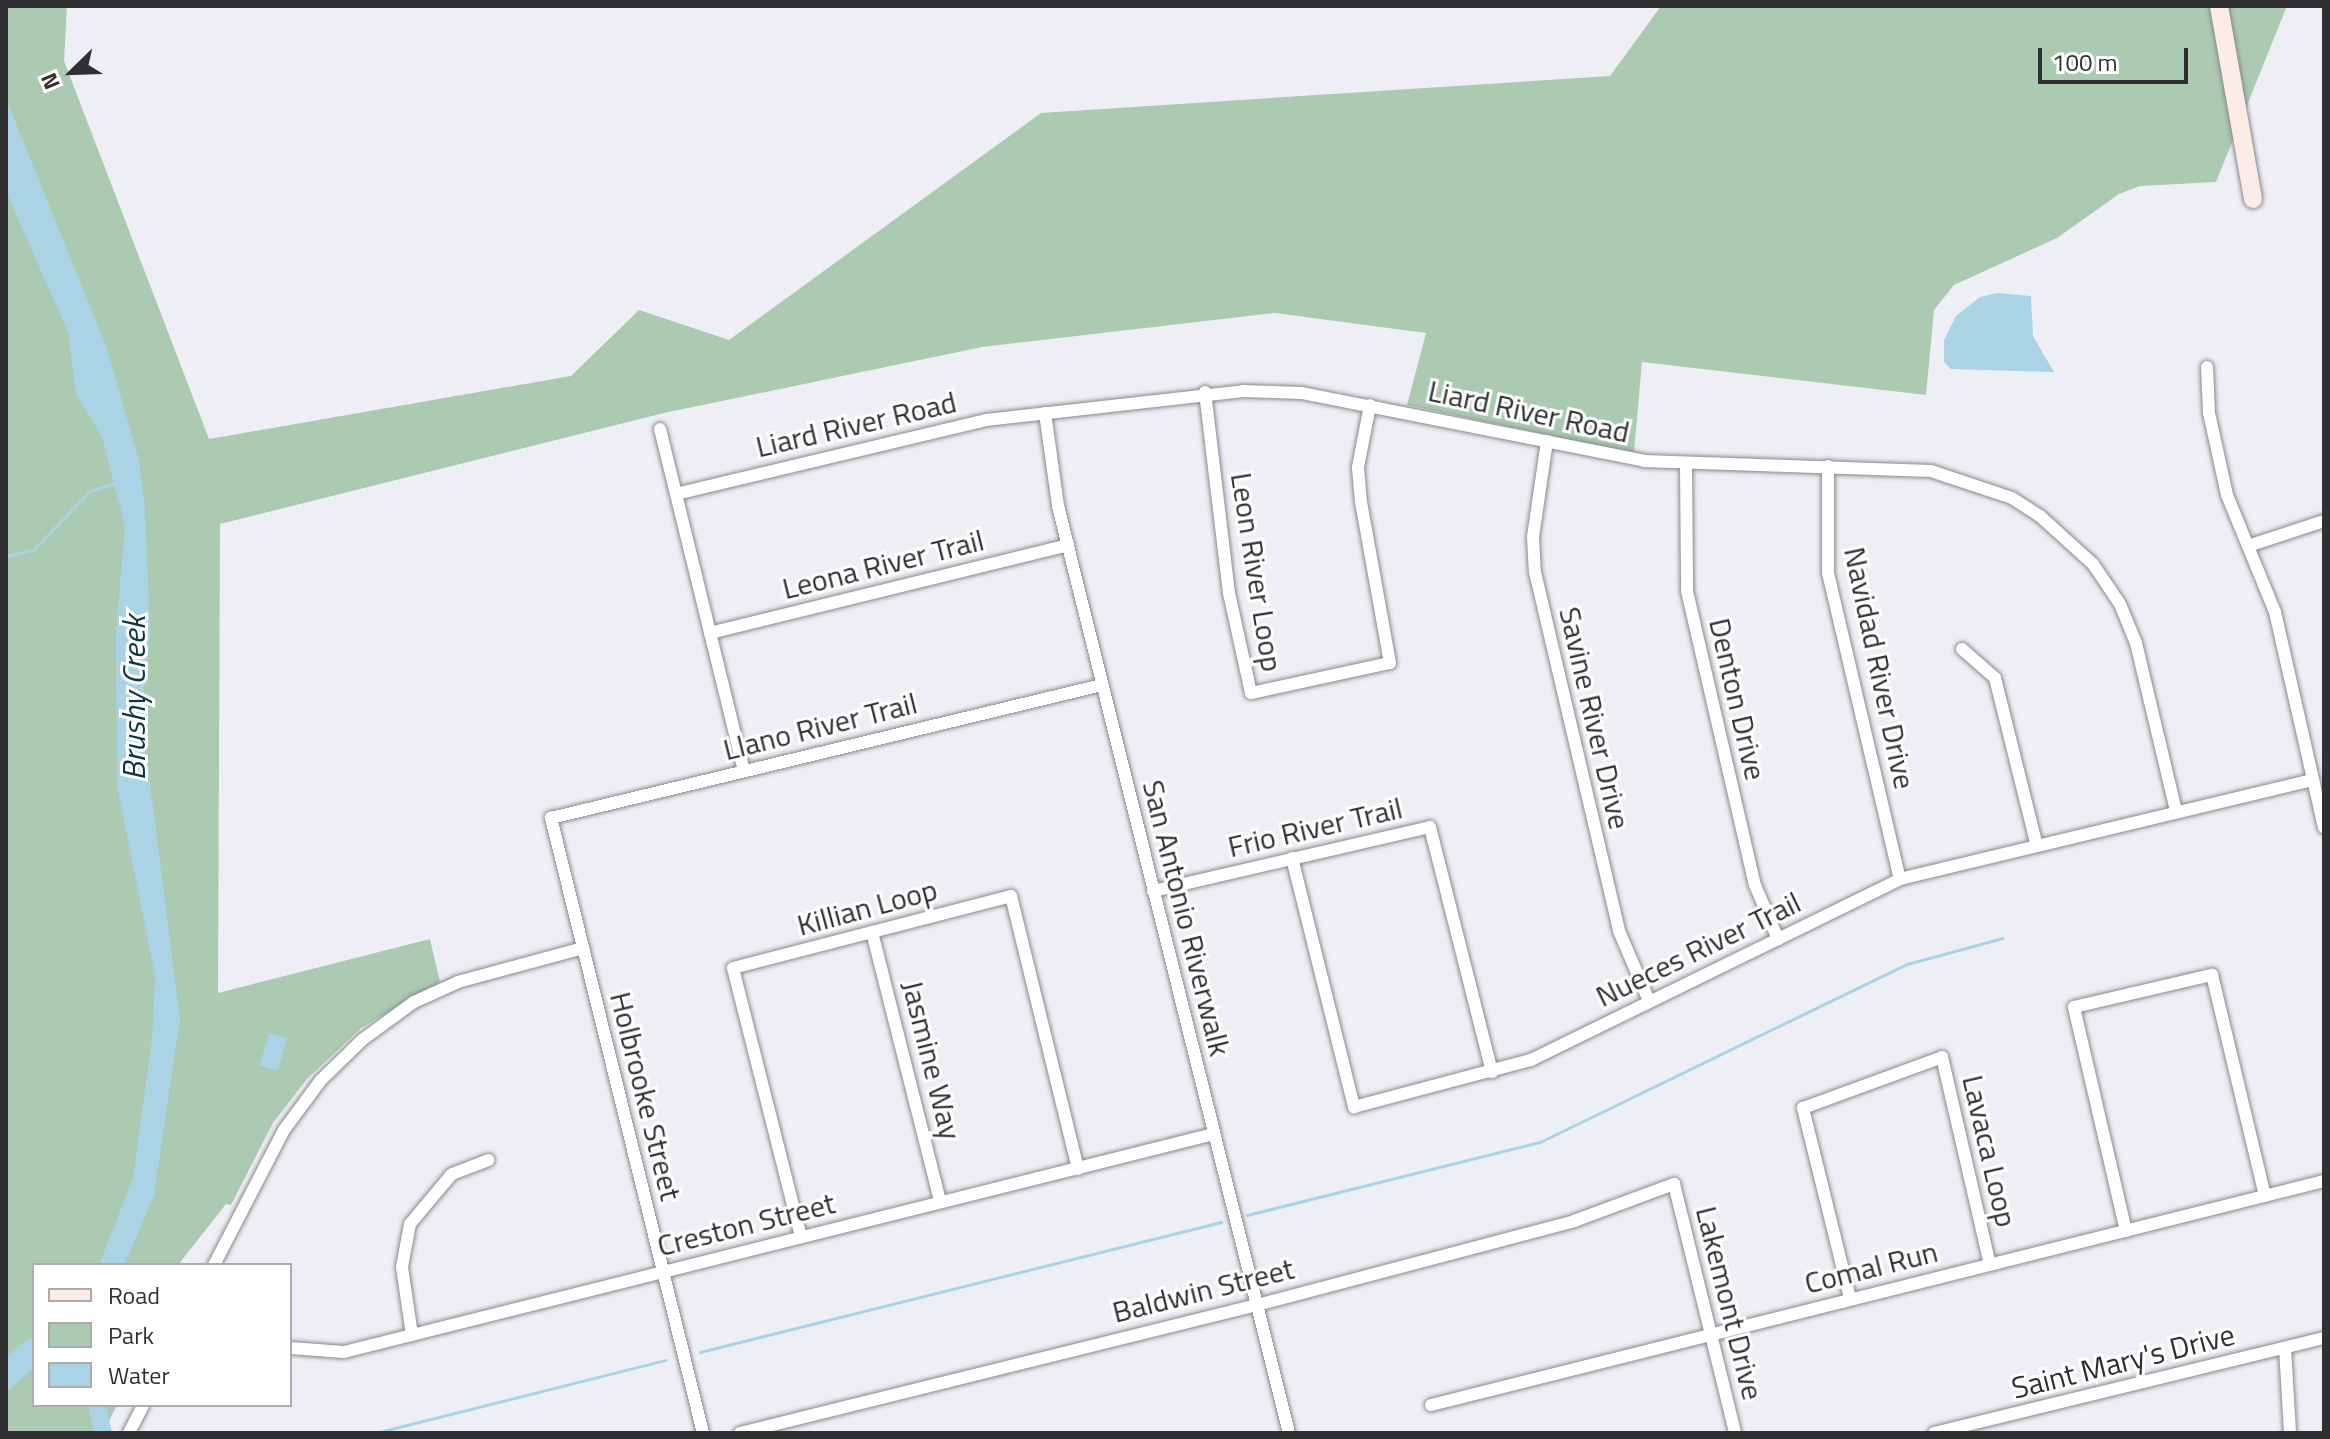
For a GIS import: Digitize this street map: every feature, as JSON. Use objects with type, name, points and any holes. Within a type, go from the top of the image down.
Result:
[{"type":"street","points":[[2219,6],[2253,199]]},
{"type":"street","points":[[2207,367],[2219,462],[2275,612],[2324,827]]},
{"type":"street","name":"Liard River Road","points":[[676,494],[933,431],[1205,392],[1302,393],[1618,457],[1686,464],[1905,467],[1961,477],[2012,498],[2075,546],[2120,604],[2136,643],[2176,811]]},
{"type":"street","name":"Leon River Loop","points":[[1205,392],[1229,593],[1251,693],[1390,663],[1361,502],[1358,467],[1370,405]]},
{"type":"street","name":"San Antonio Riverwalk","points":[[1045,413],[1068,545],[1289,1433]]},
{"type":"street","points":[[660,429],[744,771]]},
{"type":"street","name":"Savine River Drive","points":[[1547,441],[1533,537],[1535,572],[1619,931],[1649,1001]]},
{"type":"street","name":"Denton Drive","points":[[1686,464],[1687,591],[1755,885],[1778,939]]},
{"type":"street","name":"Navidad River Drive","points":[[1828,466],[1828,573],[1900,879]]},
{"type":"street","points":[[2248,546],[2324,521]]},
{"type":"street","name":"Leona River Trail","points":[[710,633],[1068,545]]},
{"type":"street","points":[[1962,649],[1995,678],[2036,843]]},
{"type":"street","name":"Llano River Trail","points":[[551,818],[1102,685]]},
{"type":"street","name":"Nueces River Trail","points":[[1292,858],[1354,1107],[1531,1060],[1900,879],[2036,843],[2313,780]]},
{"type":"street","name":"Holbrooke Street","points":[[551,818],[703,1433]]},
{"type":"street","name":"Frio River Trail","points":[[1153,891],[1430,827],[1492,1072]]},
{"type":"street","name":"Killian Loop","points":[[801,1237],[733,968],[1011,896],[1078,1169]]},
{"type":"street","name":"Jasmine Way","points":[[872,932],[940,1201]]},
{"type":"street","points":[[215,1263],[284,1130],[321,1080],[362,1040],[414,1002],[458,982],[583,948]]},
{"type":"street","points":[[2126,1231],[2074,1007],[2212,975],[2265,1196]]},
{"type":"street","name":"Lavaca Loop","points":[[1850,1298],[1803,1108],[1942,1057],[1990,1265]]},
{"type":"street","name":"Creston Street","points":[[292,1348],[344,1352],[1214,1134]]},
{"type":"street","points":[[412,1335],[402,1267],[410,1224],[452,1174],[488,1160]]},
{"type":"street","name":"Comal Run","points":[[1431,1405],[2324,1181]]},
{"type":"street","name":"Baldwin Street","points":[[740,1433],[1257,1305],[1574,1221],[1674,1184]]},
{"type":"street","name":"Lakemont Drive","points":[[1674,1184],[1735,1433]]},
{"type":"street","name":"Saint Mary's Drive","points":[[1934,1433],[2324,1338]]},
{"type":"street","points":[[2285,1348],[2290,1433]]},
{"type":"street","points":[[133,1432],[142,1407]]},
{"type":"green space","points":[[6,6],[67,6],[64,61],[209,439],[571,376],[639,310],[729,340],[1041,113],[1610,76],[1661,6],[2287,6],[2216,182],[2140,186],[2119,194],[2057,238],[1954,285],[1934,310],[1926,395],[1642,362],[1634,453],[1407,405],[1426,333],[1275,313],[982,347],[664,413],[220,524],[218,993],[430,939],[440,982],[361,1028],[307,1079],[273,1123],[231,1205],[226,1204],[180,1263],[32,1263],[32,1407],[116,1407],[103,1433],[6,1433]]},
{"type":"water","name":"Brushy Creek","points":[[6,99],[107,348],[139,461],[145,508],[150,631],[141,714],[180,1018],[154,1196],[125,1263],[100,1263],[133,1178],[152,1039],[155,977],[117,787],[116,630],[125,526],[102,437],[76,394],[68,332],[6,191]]},
{"type":"water","points":[[1997,293],[2031,296],[2033,336],[2054,372],[1951,369],[1944,362],[1944,340],[1956,316],[1980,297]]},
{"type":"water","points":[[269,1033],[287,1038],[278,1071],[260,1066]]},
{"type":"water","points":[[32,1336],[32,1370],[6,1392],[6,1356]]},
{"type":"waterway","points":[[6,556],[33,550],[90,491],[115,483]]},
{"type":"waterway","points":[[1247,1215],[1540,1142],[1907,964],[2003,938]]},
{"type":"waterway","points":[[700,1352],[1221,1222]]},
{"type":"waterway","points":[[375,1433],[666,1360]]},
{"type":"waterway","points":[[97,1407],[103,1433]]}]
